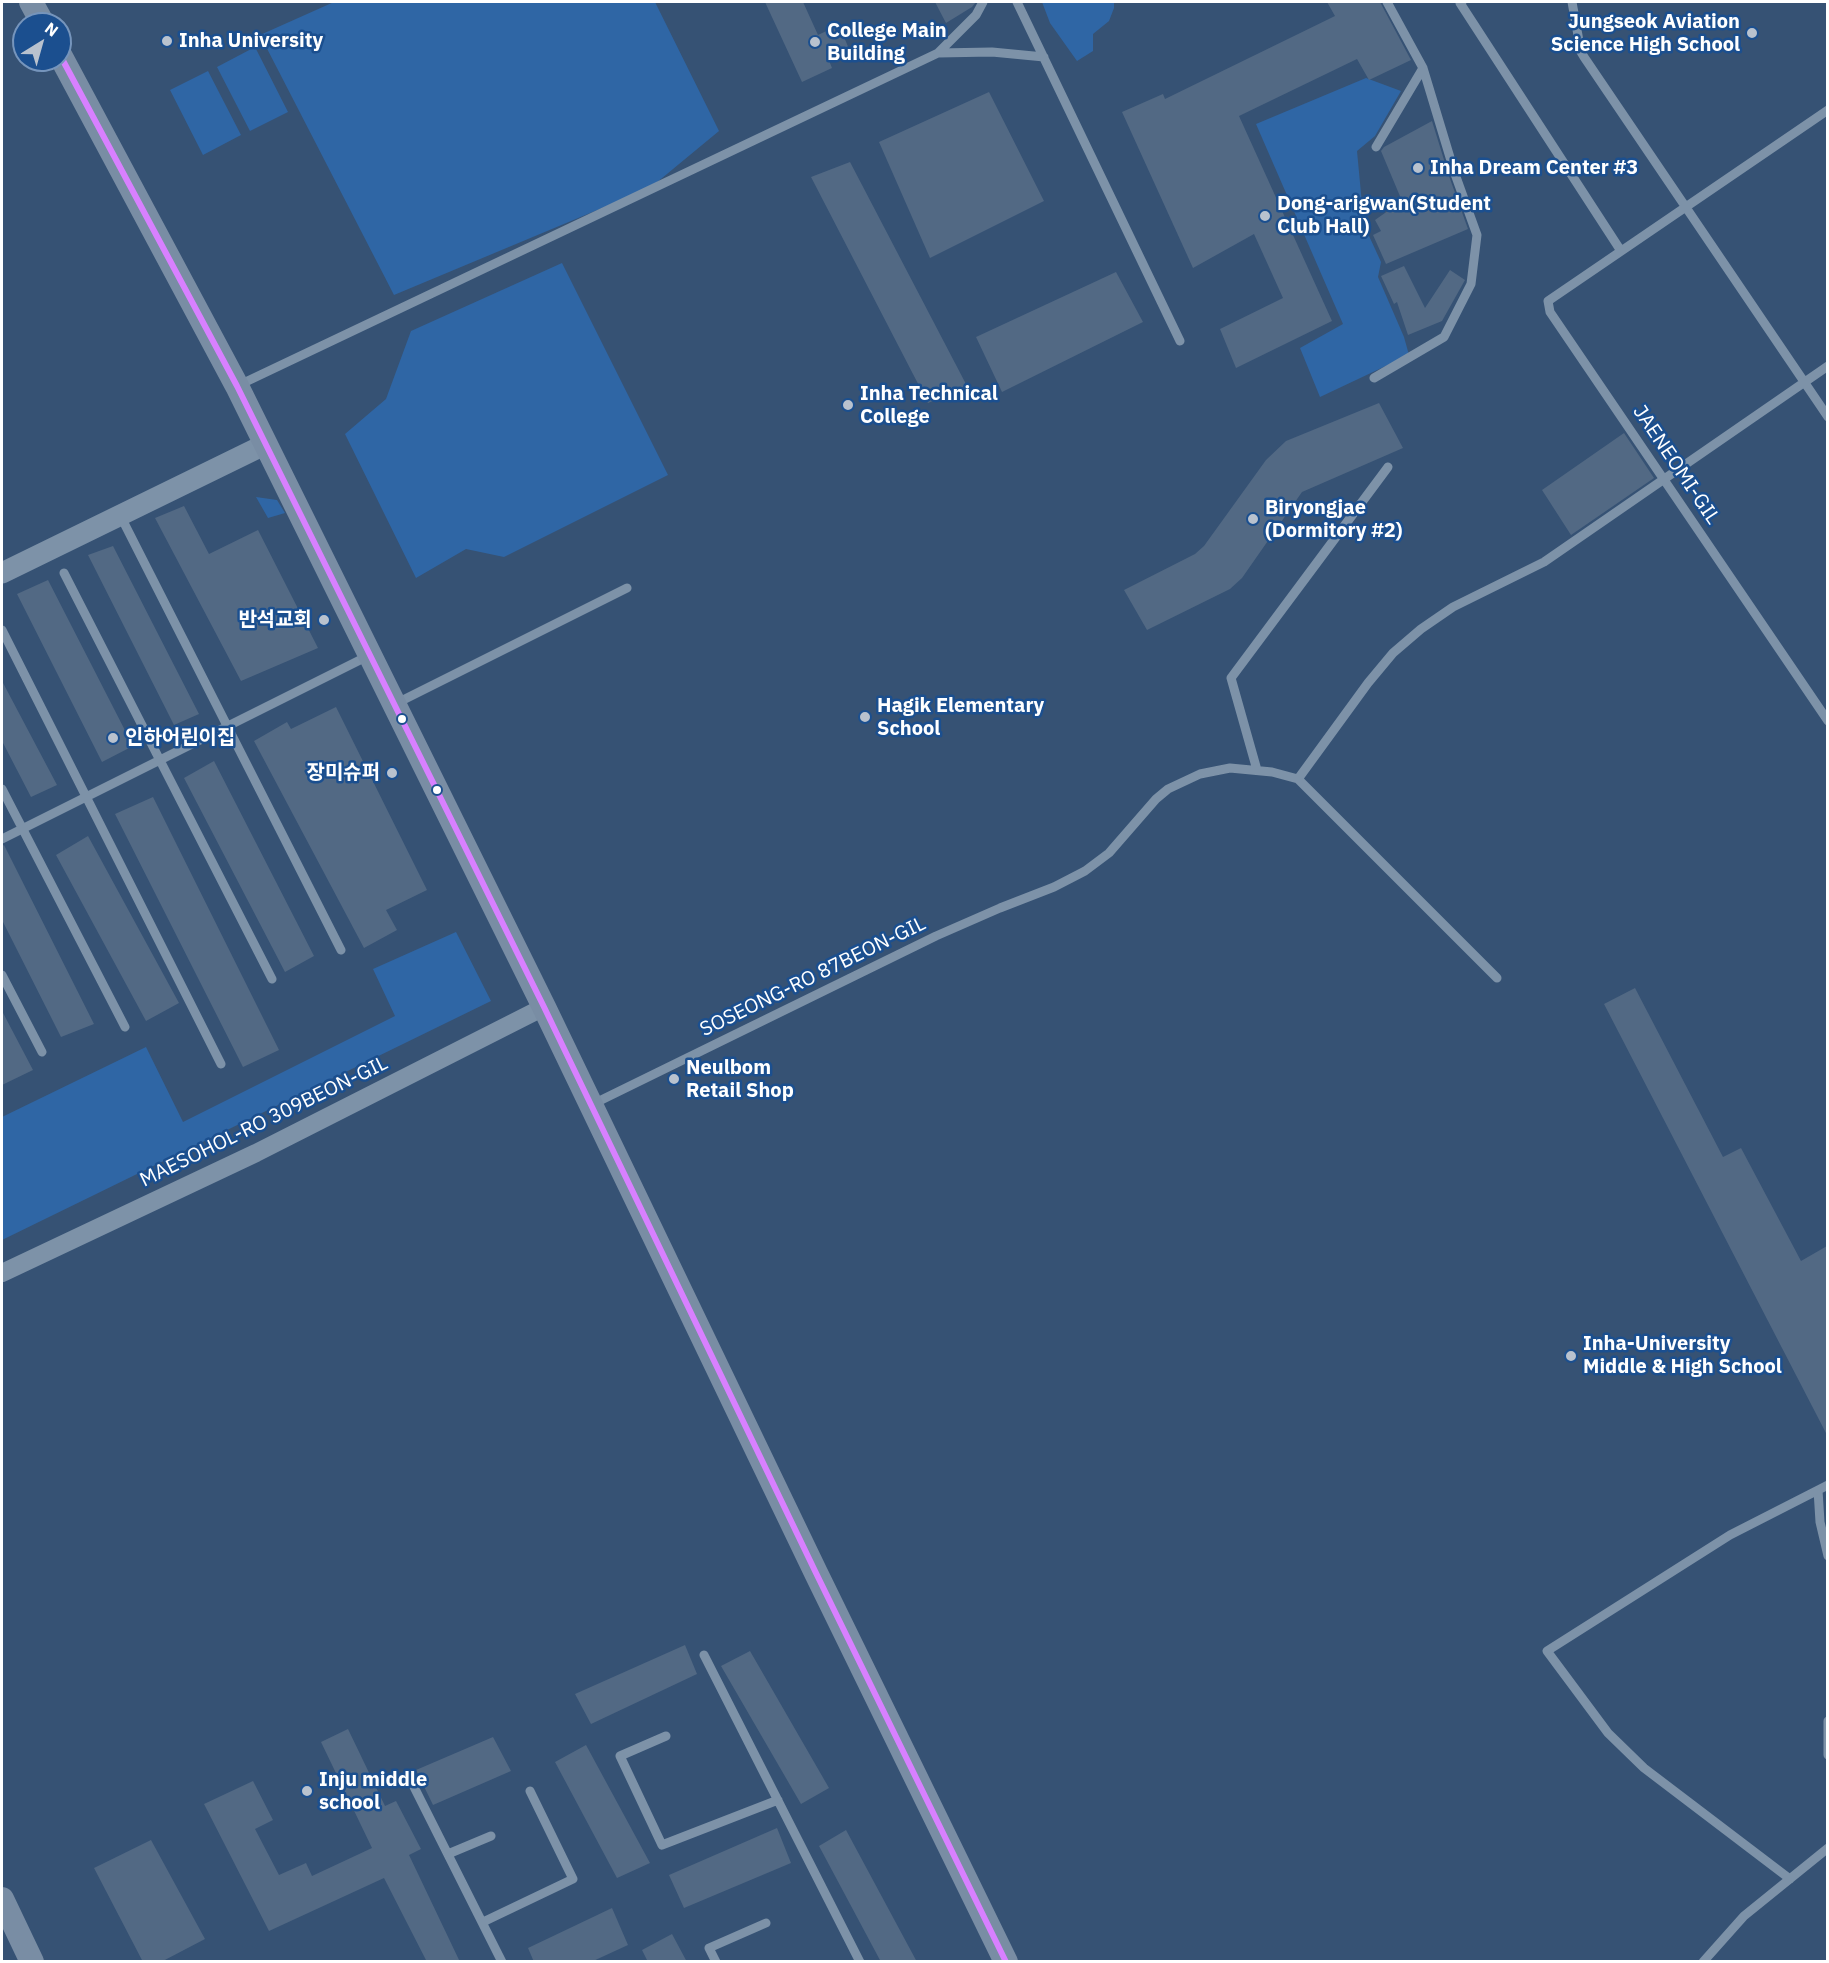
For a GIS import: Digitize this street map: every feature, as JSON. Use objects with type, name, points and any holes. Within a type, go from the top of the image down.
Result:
[{"type":"main road","points":[[69,72],[266,444],[544,1007],[1006,1962]]},
{"type":"main road","points":[[2,1899],[32,1962]]},
{"type":"street","points":[[2,573],[266,444]]},
{"type":"street","name":"MAESOHOL-RO 309BEON-GIL","points":[[2,1273],[256,1153],[544,1007]]},
{"type":"lane","points":[[237,386],[938,53],[976,15],[983,2]]},
{"type":"lane","points":[[1017,2],[1180,341]]},
{"type":"lane","points":[[1374,378],[1444,337],[1471,284],[1477,235],[1455,174],[1423,68],[1387,2]]},
{"type":"lane","points":[[1462,2],[1460,3],[1621,251]]},
{"type":"lane","points":[[1572,2],[1581,52],[1584,57],[1827,417]]},
{"type":"lane","points":[[938,53],[992,52],[1044,57]]},
{"type":"lane","points":[[1376,147],[1423,68]]},
{"type":"lane","name":"JAENEOMI-GIL","points":[[1827,110],[1548,301],[1550,312],[1827,722]]},
{"type":"lane","points":[[1497,978],[1298,779],[1392,653],[1421,629],[1453,607],[1544,562],[1827,366]]},
{"type":"lane","points":[[1232,678],[1388,468],[1326,550],[1232,678],[1257,770]]},
{"type":"lane","points":[[120,515],[342,950]]},
{"type":"lane","points":[[64,573],[272,979]]},
{"type":"lane","points":[[394,704],[627,588]]},
{"type":"lane","points":[[2,630],[221,1064]]},
{"type":"lane","points":[[2,840],[370,655]]},
{"type":"lane","name":"SOSEONG-RO 87BEON-GIL","points":[[591,1105],[936,936],[1054,887],[1085,871],[1109,853],[1156,799],[1168,789],[1200,774],[1230,768],[1272,772],[1298,779]]},
{"type":"lane","points":[[2,789],[124,1028]]},
{"type":"lane","points":[[2,975],[42,1052]]},
{"type":"lane","points":[[1790,1879],[1644,1768],[1608,1733],[1547,1651],[1730,1535],[1827,1485]]},
{"type":"lane","points":[[1818,1490],[1820,1522],[1827,1556]]},
{"type":"lane","points":[[704,1655],[860,1962]]},
{"type":"lane","points":[[1827,1721],[1827,1755]]},
{"type":"lane","points":[[666,1736],[620,1756],[662,1845],[778,1800]]},
{"type":"lane","points":[[408,1775],[502,1962]]},
{"type":"lane","points":[[483,1922],[573,1879],[530,1791]]},
{"type":"lane","points":[[448,1854],[491,1836]]},
{"type":"lane","points":[[1703,1962],[1744,1917],[1827,1848]]},
{"type":"lane","points":[[716,1962],[709,1948],[766,1923]]},
{"type":"shaded area","points":[[334,2],[655,2],[719,131],[650,188],[394,295],[260,35]]},
{"type":"shaded area","points":[[1042,2],[1114,2],[1114,8],[1109,21],[1093,34],[1093,51],[1077,61],[1050,23]]},
{"type":"shaded area","points":[[255,47],[288,112],[250,131],[217,67]]},
{"type":"shaded area","points":[[208,71],[241,135],[203,155],[170,90]]},
{"type":"shaded area","points":[[1366,78],[1401,91],[1375,136],[1357,151],[1364,225],[1381,262],[1378,277],[1404,337],[1409,355],[1320,397],[1300,348],[1343,324],[1256,124]]},
{"type":"shaded area","points":[[562,263],[668,475],[504,557],[466,549],[416,578],[345,434],[386,399],[411,331]]},
{"type":"shaded area","points":[[256,497],[277,500],[285,513],[268,518]]},
{"type":"shaded area","points":[[456,932],[491,1001],[2,1240],[2,1117],[146,1047],[183,1122],[395,1016],[373,969]]},
{"type":"building","name":"College Main Building","points":[[765,2],[803,2],[818,35],[839,25],[849,49],[828,58],[832,68],[802,82]]},
{"type":"building","points":[[935,2],[976,2],[972,7],[946,23]]},
{"type":"building","points":[[1327,2],[1380,2],[1411,60],[1369,80],[1357,59],[1239,116],[1332,321],[1236,368],[1220,329],[1283,298],[1254,234],[1193,268],[1122,112],[1163,94],[1165,99],[1335,16]]},
{"type":"building","points":[[989,92],[1044,201],[930,258],[879,142]]},
{"type":"building","points":[[1432,121],[1468,229],[1386,264],[1373,235],[1381,231],[1375,220],[1402,201],[1381,151],[1384,147]]},
{"type":"building","points":[[850,162],[967,386],[928,403],[811,177]]},
{"type":"building","points":[[1404,266],[1425,308],[1450,270],[1465,280],[1442,321],[1408,335],[1397,302],[1394,304],[1381,276]]},
{"type":"building","points":[[1116,272],[1143,322],[1002,392],[976,337]]},
{"type":"building","name":"Biryongjae (Dormitory #2)","points":[[1379,403],[1403,448],[1302,492],[1242,578],[1230,589],[1147,630],[1124,590],[1195,554],[1204,546],[1266,460],[1286,441]]},
{"type":"building","points":[[1624,433],[1654,478],[1571,535],[1542,490]]},
{"type":"building","points":[[184,506],[209,554],[258,530],[318,648],[241,681],[155,518]]},
{"type":"building","points":[[113,546],[199,714],[174,725],[88,555]]},
{"type":"building","points":[[48,580],[133,746],[102,762],[17,594]]},
{"type":"building","points":[[2,681],[57,785],[31,797],[2,741]]},
{"type":"building","points":[[336,707],[427,890],[386,910],[397,930],[364,948],[254,741],[287,722],[291,729]]},
{"type":"building","points":[[214,761],[314,956],[285,972],[184,778]]},
{"type":"building","points":[[153,797],[279,1050],[243,1067],[115,814]]},
{"type":"building","points":[[88,836],[179,1003],[146,1021],[56,855]]},
{"type":"building","points":[[4,845],[94,1024],[61,1037],[2,920],[2,846]]},
{"type":"building","points":[[1635,988],[1723,1157],[1741,1148],[1801,1261],[1827,1246],[1827,1435],[1604,1004]]},
{"type":"building","points":[[2,1011],[33,1070],[2,1085]]},
{"type":"building","points":[[685,1645],[697,1674],[591,1724],[575,1694]]},
{"type":"building","points":[[750,1651],[829,1788],[801,1804],[721,1666]]},
{"type":"building","points":[[348,1729],[385,1806],[396,1801],[421,1849],[409,1855],[460,1962],[427,1962],[384,1878],[269,1931],[204,1804],[253,1781],[273,1820],[255,1829],[279,1875],[306,1863],[312,1876],[372,1848],[321,1742]]},
{"type":"building","points":[[493,1737],[511,1771],[433,1805],[416,1770]]},
{"type":"building","points":[[586,1745],[650,1863],[617,1878],[555,1762]]},
{"type":"building","points":[[777,1828],[791,1863],[684,1908],[669,1875]]},
{"type":"building","points":[[846,1830],[917,1962],[881,1962],[819,1846]]},
{"type":"building","points":[[151,1840],[205,1939],[161,1962],[143,1962],[94,1868]]},
{"type":"building","points":[[612,1908],[628,1945],[591,1962],[534,1962],[528,1948]]},
{"type":"building","points":[[672,1934],[687,1962],[648,1962],[642,1950]]},
{"type":"transit line","points":[[69,72],[237,386],[544,1007],[1006,1962]]},
{"type":"place","name":"Jungseok Aviation Science High School","points":[[1752,33]]},
{"type":"place","name":"Inha University","points":[[167,41]]},
{"type":"place","name":"College Main Building","points":[[815,42]]},
{"type":"place","name":"Inha Dream Center #3","points":[[1418,168]]},
{"type":"place","name":"Dong-arigwan(Student Club Hall)","points":[[1265,216]]},
{"type":"place","name":"Inha Technical College","points":[[848,405]]},
{"type":"place","name":"Biryongjae (Dormitory #2)","points":[[1253,519]]},
{"type":"place","name":"반석교회","points":[[324,620]]},
{"type":"place","name":"Hagik Elementary School","points":[[865,717]]},
{"type":"place","name":"인하어린이집","points":[[113,738]]},
{"type":"place","name":"장미슈퍼","points":[[392,773]]},
{"type":"place","name":"Neulbom Retail Shop","points":[[674,1079]]},
{"type":"place","name":"Inha-University Middle & High School","points":[[1571,1356]]},
{"type":"place","name":"Inju middle school","points":[[307,1791]]}]
